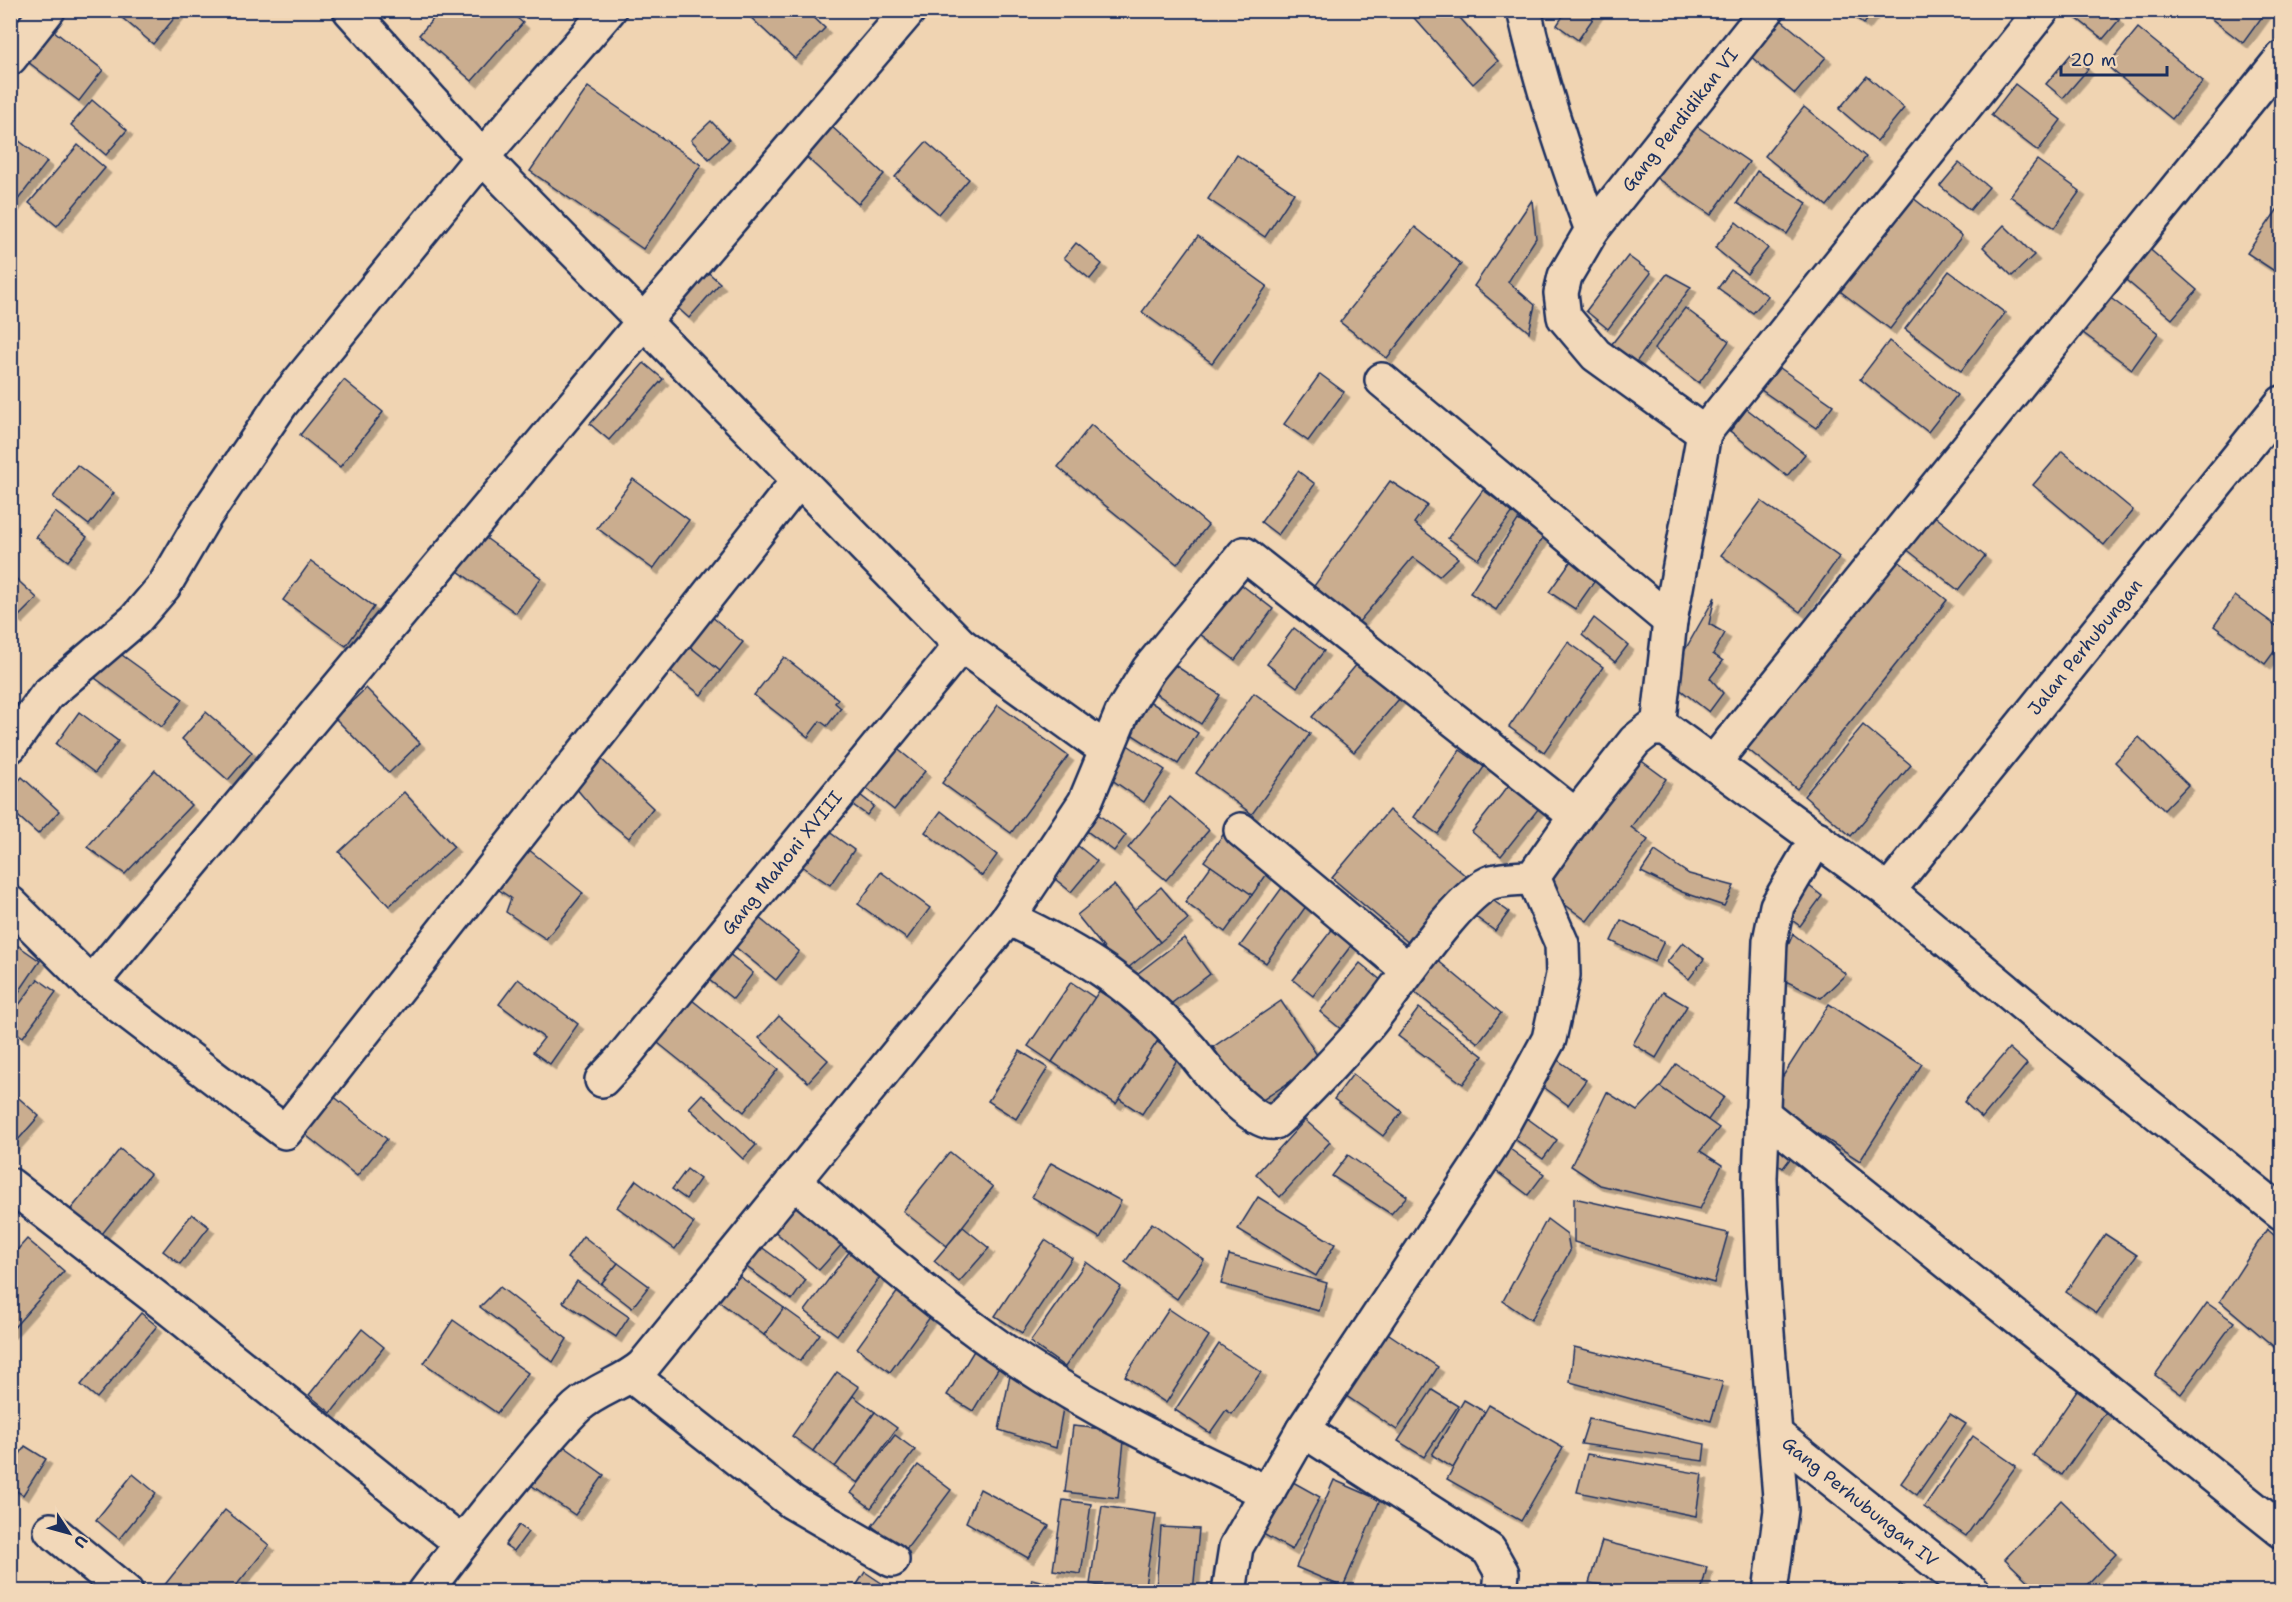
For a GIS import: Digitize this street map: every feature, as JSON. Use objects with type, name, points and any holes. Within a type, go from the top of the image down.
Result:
[{"type":"street","points":[[10,58],[48,10]]},
{"type":"street","points":[[350,10],[482,157],[798,482],[961,645],[1105,749]]},
{"type":"street","points":[[10,746],[47,695],[135,621],[164,586],[205,516],[280,404],[482,157],[609,10]]},
{"type":"street","points":[[91,984],[643,322],[909,10]]},
{"type":"street","points":[[1524,10],[1534,55],[1568,168],[1592,230]]},
{"type":"street","name":"Gang Pendidikan VI","points":[[1704,433],[1596,355],[1564,316],[1561,304],[1565,276],[1592,230],[1767,10]]},
{"type":"street","points":[[1658,728],[1670,621],[1704,433],[2042,10]]},
{"type":"street","points":[[1714,762],[2282,58]]},
{"type":"street","points":[[1382,380],[1670,621]]},
{"type":"street","name":"Jalan Perhubungan","points":[[1888,891],[2282,403]]},
{"type":"street","points":[[10,903],[91,984],[285,1132],[798,482]]},
{"type":"street","points":[[425,1592],[461,1543],[558,1425],[600,1391],[632,1376],[658,1348],[1008,918],[1085,802],[1094,784],[1105,749],[1122,713],[1149,669],[1244,554],[1576,816]]},
{"type":"street","name":"Gang Mahoni XVIII","points":[[602,1080],[961,645]]},
{"type":"street","points":[[1008,918],[1054,939],[1105,970],[1147,1002],[1222,1087],[1259,1118],[1269,1123],[1281,1116],[1368,1024],[1408,970],[1477,891],[1492,882],[1533,877],[1576,816],[1635,741],[1650,729],[1666,729],[1888,891],[2055,1031],[2282,1213]]},
{"type":"street","points":[[1241,830],[1408,970]]},
{"type":"street","points":[[1770,1592],[1781,1510],[1763,1282],[1760,1178],[1770,941],[1776,906],[1817,838]]},
{"type":"street","points":[[1228,1592],[1236,1547],[1303,1430],[1491,1146],[1549,1039],[1563,975],[1562,944],[1533,877]]},
{"type":"street","points":[[1762,1113],[2282,1531]]},
{"type":"street","points":[[794,1181],[944,1306],[1001,1348],[1085,1400],[1165,1444],[1268,1492]]},
{"type":"street","points":[[10,1185],[160,1300],[461,1543]]},
{"type":"street","points":[[632,1376],[792,1502],[892,1560]]},
{"type":"street","points":[[1303,1430],[1490,1550],[1502,1573],[1500,1592]]},
{"type":"street","name":"Gang Perhubungan IV","points":[[1775,1434],[1973,1592]]},
{"type":"street","points":[[51,1530],[126,1592]]},
{"type":"building","points":[[113,10],[181,10],[153,44]]},
{"type":"building","points":[[441,10],[508,10],[523,23],[472,81],[419,35]]},
{"type":"building","points":[[806,10],[825,28],[795,59],[744,11]]},
{"type":"building","points":[[1407,10],[1453,10],[1498,61],[1473,84]]},
{"type":"building","points":[[1567,10],[1599,10],[1578,40],[1557,25]]},
{"type":"building","points":[[1846,10],[1875,10],[1864,24]]},
{"type":"building","points":[[2072,10],[2108,10],[2119,20],[2103,39],[2070,13]]},
{"type":"building","points":[[2200,10],[2267,10],[2243,43]]},
{"type":"building","points":[[1780,19],[1826,57],[1795,94],[1749,55]]},
{"type":"building","points":[[44,23],[103,70],[79,101],[19,55]]},
{"type":"building","points":[[2138,28],[2203,81],[2172,119],[2107,66]]},
{"type":"building","points":[[2071,54],[2088,69],[2063,98],[2046,84]]},
{"type":"building","points":[[1867,76],[1904,108],[1877,141],[1839,109]]},
{"type":"building","points":[[2015,84],[2061,120],[2038,151],[1991,115]]},
{"type":"building","points":[[588,87],[701,165],[643,249],[530,171]]},
{"type":"building","points":[[92,100],[127,130],[106,155],[71,125]]},
{"type":"building","points":[[1804,107],[1866,157],[1827,206],[1765,156]]},
{"type":"building","points":[[711,121],[729,140],[709,159],[691,140]]},
{"type":"building","points":[[1692,123],[1749,162],[1711,215],[1655,177]]},
{"type":"building","points":[[831,126],[884,174],[858,204],[805,156]]},
{"type":"building","points":[[10,134],[47,162],[10,210]]},
{"type":"building","points":[[926,142],[969,179],[939,214],[895,177]]},
{"type":"building","points":[[78,145],[105,168],[57,226],[29,203]]},
{"type":"building","points":[[1237,155],[1294,193],[1265,237],[1208,199]]},
{"type":"building","points":[[2037,160],[2080,191],[2054,228],[2010,196]]},
{"type":"building","points":[[1959,163],[1989,187],[1970,210],[1940,186]]},
{"type":"building","points":[[1757,171],[1807,203],[1787,234],[1737,203]]},
{"type":"building","points":[[1904,191],[1962,236],[1890,329],[1832,285]]},
{"type":"building","points":[[1532,200],[1536,238],[1508,282],[1535,305],[1529,332],[1474,286]]},
{"type":"building","points":[[2282,203],[2282,276],[2247,253]]},
{"type":"building","points":[[1736,222],[1768,248],[1747,274],[1715,248]]},
{"type":"building","points":[[2004,225],[2034,255],[2012,276],[1983,247]]},
{"type":"building","points":[[1415,227],[1461,264],[1387,358],[1340,322]]},
{"type":"building","points":[[1198,236],[1267,286],[1212,363],[1142,312]]},
{"type":"building","points":[[1076,243],[1102,264],[1090,279],[1064,258]]},
{"type":"building","points":[[2146,246],[2197,290],[2172,319],[2120,275]]},
{"type":"building","points":[[1628,256],[1651,273],[1608,329],[1586,311]]},
{"type":"building","points":[[701,266],[720,283],[689,318],[670,301]]},
{"type":"building","points":[[1731,270],[1768,296],[1753,313],[1718,288]]},
{"type":"building","points":[[1949,271],[2005,313],[1961,371],[1905,329]]},
{"type":"building","points":[[1667,274],[1691,287],[1634,365],[1611,345]]},
{"type":"building","points":[[2105,294],[2158,333],[2132,369],[2079,330]]},
{"type":"building","points":[[1685,308],[1729,341],[1699,383],[1654,349]]},
{"type":"building","points":[[1889,341],[1957,395],[1928,432],[1860,379]]},
{"type":"building","points":[[1770,361],[1833,405],[1816,428],[1754,385]]},
{"type":"building","points":[[644,363],[663,379],[609,440],[590,424]]},
{"type":"building","points":[[1320,374],[1344,392],[1308,441],[1284,424]]},
{"type":"building","points":[[344,380],[383,412],[340,467],[300,435]]},
{"type":"building","points":[[1747,409],[1805,454],[1787,476],[1730,431]]},
{"type":"building","points":[[1091,425],[1208,525],[1177,564],[1058,467]]},
{"type":"building","points":[[2062,451],[2133,510],[2104,545],[2033,485]]},
{"type":"building","points":[[77,465],[114,493],[89,525],[53,497]]},
{"type":"building","points":[[1298,471],[1315,484],[1278,535],[1261,522]]},
{"type":"building","points":[[633,479],[689,520],[653,569],[597,528]]},
{"type":"building","points":[[1390,481],[1427,505],[1414,523],[1458,558],[1439,576],[1413,557],[1358,623],[1314,586]]},
{"type":"building","points":[[1483,490],[1513,512],[1478,559],[1448,538]]},
{"type":"building","points":[[1761,501],[1839,557],[1800,612],[1721,555]]},
{"type":"building","points":[[1927,510],[1985,556],[1958,590],[1900,544]]},
{"type":"building","points":[[55,512],[87,537],[68,561],[36,537]]},
{"type":"building","points":[[1518,520],[1544,536],[1496,610],[1470,593]]},
{"type":"building","points":[[483,536],[541,578],[516,613],[458,571]]},
{"type":"building","points":[[1575,555],[1601,572],[1575,609],[1549,592]]},
{"type":"building","points":[[1891,555],[1947,600],[1797,789],[1740,743]]},
{"type":"building","points":[[311,561],[374,607],[346,646],[283,600]]},
{"type":"building","points":[[10,573],[37,598],[17,618],[10,612]]},
{"type":"building","points":[[1234,579],[1273,609],[1235,660],[1196,631]]},
{"type":"building","points":[[2235,596],[2282,630],[2282,641],[2265,664],[2214,626]]},
{"type":"building","points":[[1715,597],[1709,624],[1725,633],[1713,654],[1723,661],[1710,678],[1723,693],[1709,712],[1668,680]]},
{"type":"building","points":[[701,608],[743,642],[720,671],[678,637]]},
{"type":"building","points":[[1594,618],[1628,645],[1615,662],[1582,635]]},
{"type":"building","points":[[1294,628],[1324,651],[1297,687],[1267,664]]},
{"type":"building","points":[[678,637],[720,671],[701,695],[658,661]]},
{"type":"building","points":[[1568,642],[1603,667],[1544,752],[1509,727]]},
{"type":"building","points":[[115,650],[183,699],[162,727],[95,678]]},
{"type":"building","points":[[784,657],[838,699],[835,703],[841,708],[827,726],[820,721],[808,737],[754,695]]},
{"type":"building","points":[[1167,660],[1220,695],[1201,724],[1148,688]]},
{"type":"building","points":[[1358,663],[1399,699],[1354,752],[1312,717]]},
{"type":"building","points":[[366,688],[420,743],[389,773],[335,718]]},
{"type":"building","points":[[1254,693],[1310,734],[1252,814],[1196,773]]},
{"type":"building","points":[[1146,699],[1198,733],[1178,764],[1125,730]]},
{"type":"building","points":[[998,705],[1068,756],[1011,833],[942,783]]},
{"type":"building","points":[[79,712],[118,741],[95,773],[56,744]]},
{"type":"building","points":[[206,712],[252,752],[228,780],[182,739]]},
{"type":"building","points":[[1863,725],[1911,765],[1851,836],[1804,796]]},
{"type":"building","points":[[2139,737],[2188,785],[2164,810],[2115,762]]},
{"type":"building","points":[[890,743],[925,771],[894,810],[859,782]]},
{"type":"building","points":[[1126,744],[1165,770],[1144,802],[1105,775]]},
{"type":"building","points":[[1460,750],[1484,767],[1438,834],[1414,817]]},
{"type":"building","points":[[1632,754],[1666,779],[1631,827],[1648,840],[1587,921],[1536,883]]},
{"type":"building","points":[[598,756],[653,808],[629,838],[596,812],[575,787]]},
{"type":"building","points":[[155,770],[191,805],[125,874],[87,847]]},
{"type":"building","points":[[22,777],[59,811],[38,834],[10,809],[10,790]]},
{"type":"building","points":[[1509,785],[1539,808],[1501,856],[1472,832]]},
{"type":"building","points":[[404,792],[454,847],[389,906],[339,852]]},
{"type":"building","points":[[860,795],[874,806],[867,815],[853,805]]},
{"type":"building","points":[[1170,797],[1209,830],[1166,880],[1128,848]]},
{"type":"building","points":[[1092,810],[1126,835],[1114,851],[1080,826]]},
{"type":"building","points":[[1389,810],[1467,877],[1410,944],[1332,878]]},
{"type":"building","points":[[941,811],[997,855],[982,876],[925,832]]},
{"type":"building","points":[[821,826],[854,850],[830,885],[796,862]]},
{"type":"building","points":[[1225,832],[1272,867],[1252,895],[1204,861]]},
{"type":"building","points":[[1068,838],[1097,861],[1071,892],[1043,869]]},
{"type":"building","points":[[518,841],[583,893],[546,939],[506,912],[511,898],[496,888]]},
{"type":"building","points":[[1655,851],[1689,874],[1734,886],[1724,906],[1682,892],[1641,872]]},
{"type":"building","points":[[1211,866],[1252,895],[1225,932],[1185,902]]},
{"type":"building","points":[[881,872],[930,908],[907,939],[858,904]]},
{"type":"building","points":[[1804,882],[1822,896],[1800,926],[1781,912]]},
{"type":"building","points":[[1114,885],[1160,942],[1123,972],[1077,915]]},
{"type":"building","points":[[1284,885],[1309,902],[1266,963],[1240,946]]},
{"type":"building","points":[[1161,887],[1188,919],[1160,942],[1134,910]]},
{"type":"building","points":[[1487,896],[1509,912],[1495,931],[1473,915]]},
{"type":"building","points":[[752,912],[799,951],[776,980],[728,941]]},
{"type":"building","points":[[1621,920],[1664,941],[1654,962],[1611,941]]},
{"type":"building","points":[[1334,927],[1353,943],[1313,996],[1293,980]]},
{"type":"building","points":[[1793,934],[1846,974],[1821,998],[1775,976]]},
{"type":"building","points":[[1184,938],[1210,974],[1164,1009],[1137,974]]},
{"type":"building","points":[[10,940],[40,961],[10,1005]]},
{"type":"building","points":[[1683,942],[1704,959],[1689,979],[1667,962]]},
{"type":"building","points":[[723,949],[753,973],[733,999],[703,975]]},
{"type":"building","points":[[1436,959],[1501,1013],[1478,1043],[1411,989]]},
{"type":"building","points":[[1360,963],[1388,986],[1348,1035],[1320,1012]]},
{"type":"building","points":[[38,979],[56,992],[23,1037],[10,1028],[10,1017]]},
{"type":"building","points":[[518,979],[578,1024],[550,1064],[533,1052],[544,1038],[499,1004]]},
{"type":"building","points":[[1071,982],[1095,998],[1052,1062],[1028,1046]]},
{"type":"building","points":[[1099,991],[1163,1033],[1116,1104],[1052,1062]]},
{"type":"building","points":[[682,992],[778,1069],[744,1112],[648,1035]]},
{"type":"building","points":[[1663,992],[1687,1006],[1656,1058],[1633,1044]]},
{"type":"building","points":[[1281,1001],[1321,1061],[1252,1107],[1213,1047]]},
{"type":"building","points":[[1829,1004],[1922,1064],[1860,1161],[1767,1101]]},
{"type":"building","points":[[1419,1008],[1483,1056],[1463,1084],[1398,1036]]},
{"type":"building","points":[[779,1016],[828,1060],[808,1082],[759,1038]]},
{"type":"building","points":[[1157,1042],[1179,1057],[1142,1114],[1119,1099]]},
{"type":"building","points":[[2009,1048],[2027,1064],[1982,1118],[1964,1102]]},
{"type":"building","points":[[1020,1051],[1048,1068],[1016,1119],[988,1101]]},
{"type":"building","points":[[1552,1056],[1586,1080],[1568,1105],[1534,1080]]},
{"type":"building","points":[[1676,1064],[1724,1097],[1708,1120],[1660,1087]]},
{"type":"building","points":[[1353,1074],[1402,1112],[1383,1136],[1334,1099]]},
{"type":"building","points":[[1660,1087],[1719,1128],[1700,1151],[1722,1165],[1700,1209],[1600,1185],[1571,1166],[1607,1092],[1637,1111]]},
{"type":"building","points":[[12,1092],[39,1116],[10,1149],[10,1094]]},
{"type":"building","points":[[702,1094],[756,1145],[743,1159],[689,1108]]},
{"type":"building","points":[[332,1095],[387,1139],[357,1176],[302,1132]]},
{"type":"building","points":[[1520,1113],[1557,1140],[1543,1159],[1506,1133]]},
{"type":"building","points":[[1305,1120],[1330,1142],[1280,1197],[1256,1174]]},
{"type":"building","points":[[1779,1138],[1796,1151],[1783,1168],[1766,1156]]},
{"type":"building","points":[[1506,1146],[1544,1174],[1528,1195],[1491,1167]]},
{"type":"building","points":[[120,1149],[150,1174],[98,1239],[67,1214]]},
{"type":"building","points":[[950,1152],[993,1187],[947,1246],[903,1211]]},
{"type":"building","points":[[1348,1155],[1407,1196],[1391,1214],[1332,1176]]},
{"type":"building","points":[[1051,1163],[1121,1201],[1100,1238],[1032,1197]]},
{"type":"building","points":[[687,1169],[700,1179],[686,1199],[672,1189]]},
{"type":"building","points":[[636,1180],[694,1223],[675,1249],[617,1207]]},
{"type":"building","points":[[1258,1197],[1335,1244],[1316,1276],[1238,1229]]},
{"type":"building","points":[[1574,1198],[1728,1233],[1714,1283],[1574,1242]]},
{"type":"building","points":[[797,1201],[844,1242],[819,1270],[772,1229]]},
{"type":"building","points":[[192,1214],[209,1227],[180,1264],[163,1251]]},
{"type":"building","points":[[1547,1219],[1567,1234],[1570,1251],[1531,1320],[1503,1301]]},
{"type":"building","points":[[1152,1223],[1204,1260],[1177,1299],[1125,1262]]},
{"type":"building","points":[[963,1227],[989,1248],[959,1282],[934,1261]]},
{"type":"building","points":[[2267,1229],[2282,1242],[2282,1348],[2279,1351],[2220,1301]]},
{"type":"building","points":[[2105,1234],[2137,1255],[2097,1313],[2066,1292]]},
{"type":"building","points":[[583,1236],[618,1263],[601,1284],[567,1258]]},
{"type":"building","points":[[27,1239],[64,1271],[10,1332],[10,1258]]},
{"type":"building","points":[[752,1240],[806,1280],[792,1300],[737,1260]]},
{"type":"building","points":[[1045,1240],[1072,1258],[1022,1333],[995,1316]]},
{"type":"building","points":[[852,1248],[884,1272],[837,1335],[805,1311]]},
{"type":"building","points":[[1229,1255],[1327,1283],[1319,1311],[1221,1284]]},
{"type":"building","points":[[1086,1262],[1121,1287],[1065,1367],[1030,1342]]},
{"type":"building","points":[[618,1263],[649,1286],[632,1308],[601,1284]]},
{"type":"building","points":[[736,1274],[784,1308],[764,1335],[717,1300]]},
{"type":"building","points":[[577,1281],[629,1317],[616,1337],[563,1302]]},
{"type":"building","points":[[903,1284],[936,1309],[890,1372],[857,1348]]},
{"type":"building","points":[[500,1287],[567,1339],[553,1362],[480,1307]]},
{"type":"building","points":[[2207,1303],[2234,1322],[2181,1394],[2155,1375]]},
{"type":"building","points":[[784,1308],[820,1334],[800,1361],[764,1335]]},
{"type":"building","points":[[1169,1309],[1209,1336],[1166,1403],[1125,1376]]},
{"type":"building","points":[[141,1313],[157,1326],[97,1398],[81,1385]]},
{"type":"building","points":[[453,1320],[528,1373],[497,1413],[424,1363]]},
{"type":"building","points":[[1374,1324],[1438,1367],[1397,1430],[1333,1387]]},
{"type":"building","points":[[362,1329],[384,1347],[331,1413],[309,1395]]},
{"type":"building","points":[[978,1344],[1004,1359],[973,1411],[947,1395]]},
{"type":"building","points":[[1219,1344],[1261,1372],[1232,1414],[1226,1410],[1210,1433],[1175,1410]]},
{"type":"building","points":[[1574,1347],[1723,1382],[1711,1421],[1570,1382]]},
{"type":"building","points":[[1011,1370],[1065,1397],[1056,1448],[999,1430]]},
{"type":"building","points":[[837,1372],[859,1387],[813,1451],[792,1436]]},
{"type":"building","points":[[1432,1390],[1458,1406],[1424,1457],[1398,1441]]},
{"type":"building","points":[[2077,1391],[2106,1412],[2062,1475],[2033,1455]]},
{"type":"building","points":[[853,1396],[875,1412],[835,1467],[813,1451]]},
{"type":"building","points":[[1464,1400],[1485,1412],[1453,1468],[1432,1455]]},
{"type":"building","points":[[1489,1405],[1563,1448],[1521,1521],[1447,1479]]},
{"type":"building","points":[[875,1412],[897,1428],[858,1483],[835,1467]]},
{"type":"building","points":[[1950,1414],[1966,1424],[1917,1495],[1901,1483]]},
{"type":"building","points":[[1589,1419],[1705,1444],[1703,1461],[1581,1444]]},
{"type":"building","points":[[1073,1426],[1125,1431],[1118,1498],[1065,1492]]},
{"type":"building","points":[[895,1435],[915,1450],[871,1508],[851,1493]]},
{"type":"building","points":[[1973,1436],[2016,1466],[1966,1536],[1924,1507]]},
{"type":"building","points":[[558,1442],[604,1475],[575,1515],[528,1483]]},
{"type":"building","points":[[25,1446],[46,1459],[23,1495],[10,1487],[10,1470]]},
{"type":"building","points":[[1587,1454],[1702,1474],[1696,1516],[1577,1492]]},
{"type":"building","points":[[918,1465],[951,1490],[905,1551],[872,1526]]},
{"type":"building","points":[[133,1474],[156,1493],[119,1539],[96,1520]]},
{"type":"building","points":[[1284,1477],[1320,1497],[1292,1550],[1256,1530]]},
{"type":"building","points":[[1334,1480],[1380,1500],[1343,1587],[1296,1567]]},
{"type":"building","points":[[980,1489],[1049,1526],[1028,1558],[966,1522]]},
{"type":"building","points":[[1063,1500],[1091,1504],[1081,1574],[1053,1570]]},
{"type":"building","points":[[2061,1500],[2116,1554],[2080,1592],[2039,1592],[2005,1559]]},
{"type":"building","points":[[1102,1506],[1156,1514],[1144,1592],[1090,1584]]},
{"type":"building","points":[[225,1510],[269,1545],[231,1592],[168,1592],[163,1587]]},
{"type":"building","points":[[519,1525],[528,1532],[514,1551],[505,1545]]},
{"type":"building","points":[[1161,1527],[1199,1529],[1193,1592],[1156,1589]]},
{"type":"building","points":[[1602,1541],[1707,1567],[1701,1592],[1648,1592],[1589,1583]]},
{"type":"building","points":[[865,1572],[895,1592],[852,1592]]},
{"type":"building","points":[[1032,1579],[1077,1590],[1077,1592],[1029,1592]]},
{"type":"building","points":[[1900,1584],[1911,1592],[1895,1592]]}]
